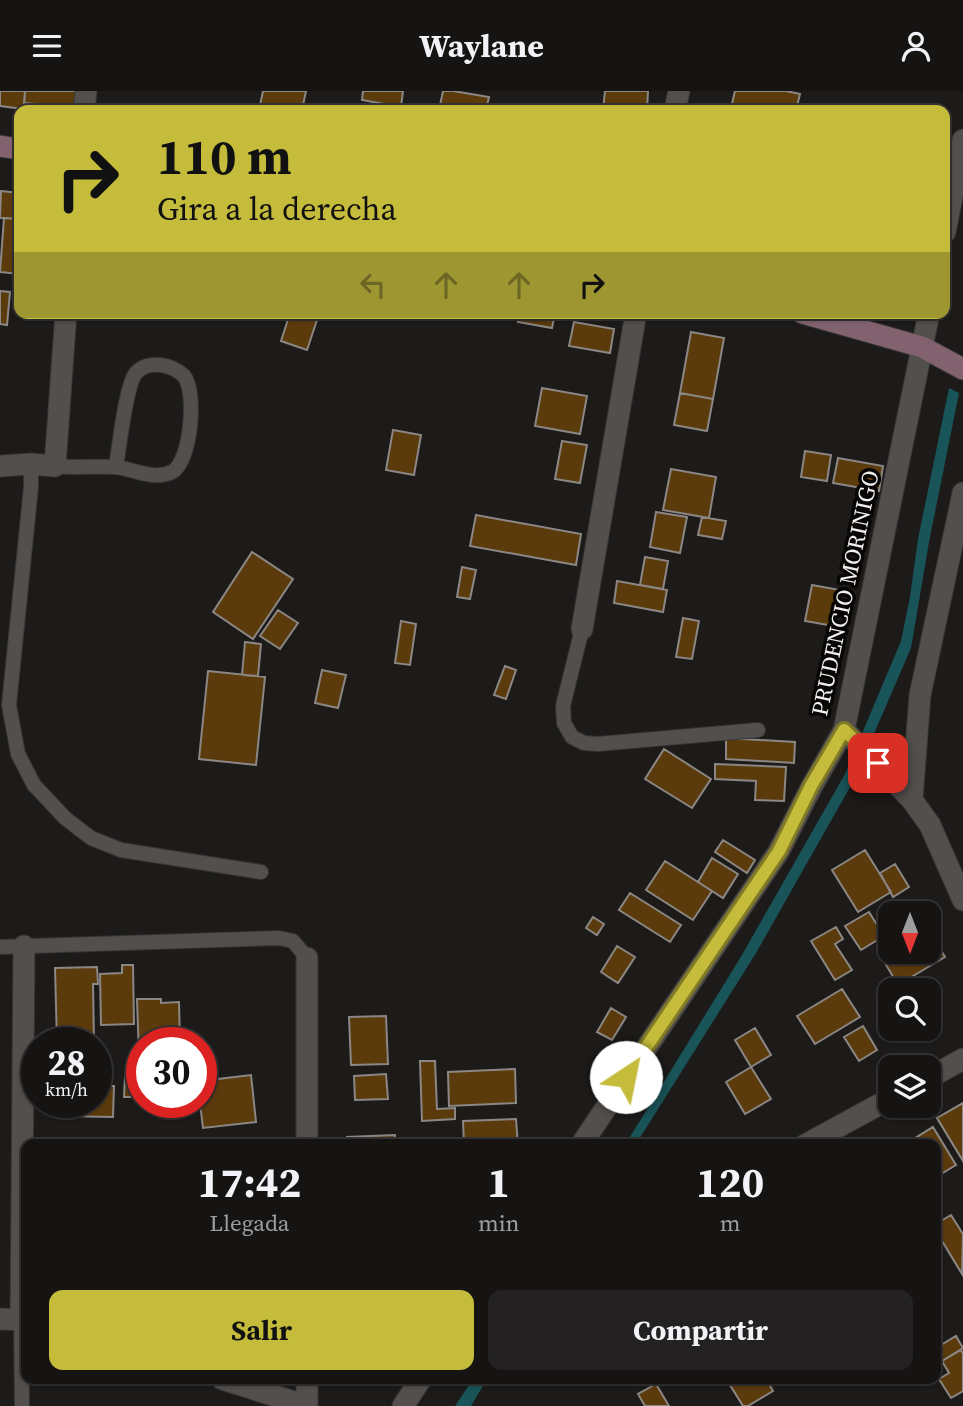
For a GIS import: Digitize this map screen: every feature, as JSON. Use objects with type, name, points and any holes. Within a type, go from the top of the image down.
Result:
[{"type":"street","points":[[950,206],[963,140]]},
{"type":"street","points":[[0,465],[55,466],[66,319]]},
{"type":"street","points":[[582,629],[635,319]]},
{"type":"street","points":[[823,319],[922,347],[963,369]]},
{"type":"street","name":"PRUDENCIO MORINIGO","points":[[585,1139],[779,851],[811,786],[850,736],[928,319]]},
{"type":"street","points":[[912,800],[920,695],[963,493]]},
{"type":"street","points":[[850,736],[912,800],[930,825],[963,900]]},
{"type":"street","points":[[16,1320],[24,946]]},
{"type":"street","points":[[307,958],[307,1139]]},
{"type":"street","points":[[941,1071],[963,1059]]},
{"type":"street","points":[[815,1139],[878,1105]]},
{"type":"street","points":[[238,1384],[307,1406],[307,1384]]},
{"type":"street","points":[[403,1406],[418,1384]]},
{"type":"lane","points":[[55,466],[116,467],[149,474],[163,474],[179,466],[189,434],[191,392],[185,377],[174,369],[148,365],[135,373],[130,387],[116,467]]},
{"type":"lane","points":[[32,464],[9,705],[18,754],[34,785],[65,818],[91,838],[121,850],[261,872]]},
{"type":"lane","points":[[582,629],[563,706],[564,723],[572,737],[584,743],[598,744],[758,730]]},
{"type":"lane","points":[[0,947],[279,938],[293,941],[307,958]]},
{"type":"lane","points":[[16,1320],[22,1406]]},
{"type":"water","points":[[949,388],[959,393],[911,648],[854,780],[756,953],[639,1139],[629,1139],[742,955],[845,774],[901,641],[918,539]]},
{"type":"water","points":[[470,1384],[484,1384],[471,1406],[455,1406]]},
{"type":"building","points":[[0,91],[25,91],[24,105],[14,105],[14,108],[0,106]]},
{"type":"building","points":[[25,91],[82,91],[81,105],[24,103]]},
{"type":"building","points":[[263,91],[306,91],[303,105],[260,105]]},
{"type":"building","points":[[363,91],[403,91],[401,105],[362,100]]},
{"type":"building","points":[[443,91],[489,97],[487,105],[440,105]]},
{"type":"building","points":[[605,91],[648,91],[647,105],[604,105]]},
{"type":"building","points":[[735,91],[786,91],[800,94],[797,105],[732,105]]},
{"type":"building","points":[[1,191],[14,192],[14,219],[0,218]]},
{"type":"building","points":[[4,218],[14,219],[14,273],[0,272]]},
{"type":"building","points":[[0,291],[10,292],[7,325],[0,324]]},
{"type":"building","points":[[288,319],[317,319],[307,350],[281,341]]},
{"type":"building","points":[[518,319],[554,319],[552,328],[518,322]]},
{"type":"building","points":[[574,322],[614,329],[610,353],[569,346]]},
{"type":"building","points":[[691,332],[724,338],[713,399],[680,393]]},
{"type":"building","points":[[542,388],[587,396],[580,434],[535,426]]},
{"type":"building","points":[[680,393],[713,399],[707,431],[674,425]]},
{"type":"building","points":[[393,430],[421,435],[414,475],[386,470]]},
{"type":"building","points":[[562,441],[587,445],[580,483],[555,479]]},
{"type":"building","points":[[805,451],[831,455],[827,481],[801,477]]},
{"type":"building","points":[[838,458],[883,466],[879,491],[833,483]]},
{"type":"building","points":[[671,469],[716,477],[709,518],[663,510]]},
{"type":"building","points":[[656,512],[687,517],[680,553],[650,547]]},
{"type":"building","points":[[476,515],[581,534],[576,565],[470,546]]},
{"type":"building","points":[[702,517],[726,521],[722,539],[698,535]]},
{"type":"building","points":[[252,552],[293,579],[253,639],[213,612]]},
{"type":"building","points":[[645,557],[668,561],[663,589],[640,585]]},
{"type":"building","points":[[462,567],[476,570],[470,599],[457,597]]},
{"type":"building","points":[[617,581],[667,590],[663,612],[614,603]]},
{"type":"building","points":[[812,585],[840,590],[834,626],[805,621]]},
{"type":"building","points":[[278,610],[298,623],[280,649],[260,636]]},
{"type":"building","points":[[683,618],[699,621],[692,659],[676,657]]},
{"type":"building","points":[[401,621],[416,624],[410,665],[395,663]]},
{"type":"building","points":[[245,642],[261,644],[258,676],[242,675]]},
{"type":"building","points":[[505,666],[516,670],[506,699],[494,695]]},
{"type":"building","points":[[322,670],[346,675],[338,708],[315,703]]},
{"type":"building","points":[[208,671],[265,677],[256,765],[199,759]]},
{"type":"building","points":[[726,738],[795,742],[794,763],[726,759]]},
{"type":"building","points":[[664,749],[711,779],[692,808],[645,779]]},
{"type":"building","points":[[715,764],[786,767],[784,801],[755,800],[756,781],[715,779]]},
{"type":"building","points":[[723,840],[755,860],[747,873],[715,852]]},
{"type":"building","points":[[865,850],[891,892],[858,912],[832,870]]},
{"type":"building","points":[[712,858],[738,874],[723,898],[698,882]]},
{"type":"building","points":[[665,861],[712,891],[693,920],[646,890]]},
{"type":"building","points":[[895,864],[909,887],[893,897],[880,873]]},
{"type":"building","points":[[630,893],[681,925],[670,942],[619,910]]},
{"type":"building","points":[[869,912],[878,926],[878,940],[861,950],[845,926]]},
{"type":"building","points":[[593,917],[604,924],[597,935],[586,928]]},
{"type":"building","points":[[836,927],[843,939],[835,944],[852,970],[835,980],[811,941]]},
{"type":"building","points":[[617,946],[635,957],[618,983],[601,972]]},
{"type":"building","points":[[886,964],[933,964],[910,978],[894,978]]},
{"type":"building","points":[[122,965],[133,965],[134,1024],[101,1025],[100,974],[122,973]]},
{"type":"building","points":[[97,967],[98,984],[93,984],[94,1027],[57,1027],[55,968]]},
{"type":"building","points":[[842,989],[860,1017],[815,1044],[797,1016]]},
{"type":"building","points":[[137,999],[161,999],[161,1003],[179,1002],[180,1027],[138,1027]]},
{"type":"building","points":[[611,1008],[626,1017],[612,1040],[597,1032]]},
{"type":"building","points":[[386,1016],[388,1064],[351,1065],[349,1017]]},
{"type":"building","points":[[863,1026],[877,1050],[859,1061],[844,1037]]},
{"type":"building","points":[[755,1028],[771,1055],[751,1067],[735,1040]]},
{"type":"building","points":[[420,1061],[435,1061],[437,1109],[455,1108],[455,1119],[422,1121]]},
{"type":"building","points":[[751,1067],[771,1099],[745,1114],[726,1082]]},
{"type":"building","points":[[515,1069],[516,1103],[449,1106],[448,1072]]},
{"type":"building","points":[[386,1074],[388,1099],[355,1100],[354,1076]]},
{"type":"building","points":[[251,1075],[256,1122],[203,1128],[202,1118],[217,1118],[217,1079]]},
{"type":"building","points":[[125,1076],[126,1076],[126,1097]]},
{"type":"building","points":[[112,1086],[114,1086],[113,1117]]},
{"type":"building","points":[[963,1103],[963,1161],[937,1118]]},
{"type":"building","points":[[516,1119],[518,1139],[464,1139],[463,1121]]},
{"type":"building","points":[[933,1127],[940,1139],[914,1139]]},
{"type":"building","points":[[395,1135],[395,1139],[347,1139]]},
{"type":"building","points":[[941,1140],[956,1165],[941,1174]]},
{"type":"building","points":[[951,1215],[963,1234],[962,1274],[941,1239],[941,1221]]},
{"type":"building","points":[[956,1336],[963,1348],[942,1361],[941,1345]]},
{"type":"building","points":[[961,1350],[963,1354],[963,1391],[951,1398],[941,1382],[941,1378],[949,1373],[942,1361]]},
{"type":"building","points":[[656,1384],[669,1406],[645,1406],[638,1394]]},
{"type":"building","points":[[769,1384],[773,1391],[748,1406],[743,1406],[730,1385]]},
{"type":"route","points":[[626,1077],[779,851],[811,786],[844,730],[878,763]]}]
